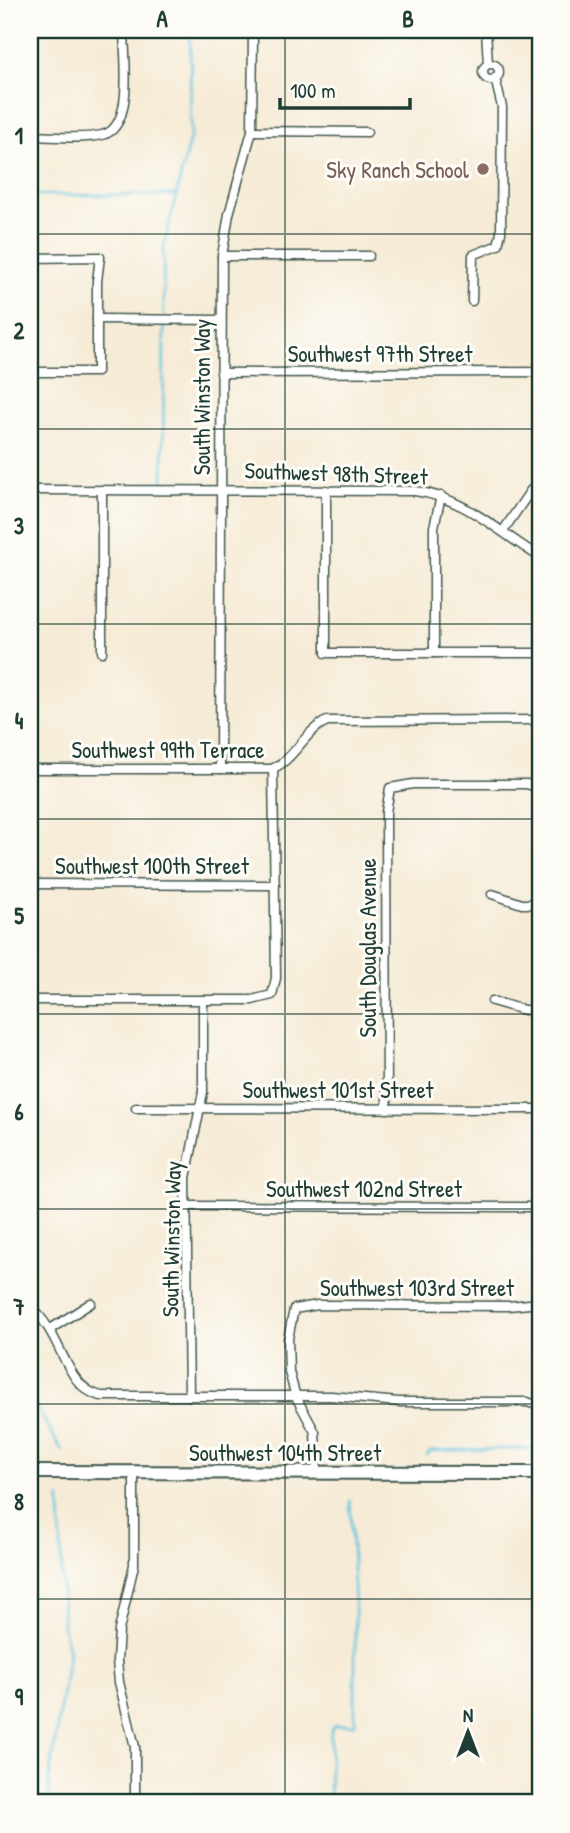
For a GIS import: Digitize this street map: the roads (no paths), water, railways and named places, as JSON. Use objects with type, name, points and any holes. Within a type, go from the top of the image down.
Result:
[{"type":"main road","name":"Southwest 104th Street","points":[[30,1472],[540,1473]]},
{"type":"street","points":[[30,136],[101,135],[118,124],[124,111],[124,30]]},
{"type":"street","name":"South Winston Way","points":[[220,769],[222,256],[229,214],[252,131],[253,30]]},
{"type":"street","points":[[472,301],[472,255],[498,245],[501,233],[502,107],[495,78],[490,80],[484,75],[484,67],[488,64],[486,30]]},
{"type":"street","points":[[252,131],[367,132]]},
{"type":"street","points":[[222,256],[369,256]]},
{"type":"street","points":[[30,258],[100,257],[97,372],[30,372]]},
{"type":"street","points":[[97,319],[220,320]]},
{"type":"street","name":"Southwest 97th Street","points":[[220,373],[540,372]]},
{"type":"street","name":"Southwest 98th Street","points":[[30,490],[408,491],[440,496],[467,507],[540,557]]},
{"type":"street","points":[[102,490],[102,652]]},
{"type":"street","points":[[326,490],[326,653],[540,653],[540,635]]},
{"type":"street","points":[[503,531],[531,490]]},
{"type":"street","points":[[434,653],[434,527],[440,496]]},
{"type":"street","points":[[540,594],[540,628]]},
{"type":"street","name":"Southwest 99th Terrace","points":[[30,769],[273,769],[315,728],[327,721],[540,720]]},
{"type":"street","points":[[30,1000],[252,1000],[272,995],[276,978],[273,769]]},
{"type":"street","name":"South Douglas Avenue","points":[[387,1109],[386,812],[390,788],[413,784],[526,784],[540,787]]},
{"type":"street","name":"Southwest 100th Street","points":[[30,884],[275,885]]},
{"type":"street","points":[[492,894],[522,904],[540,904]]},
{"type":"street","name":"South Winston Way","points":[[189,1396],[187,1169],[201,1108],[203,1000]]},
{"type":"street","points":[[492,1001],[524,1010],[540,1010]]},
{"type":"street","name":"Southwest 101st Street","points":[[136,1108],[540,1109]]},
{"type":"street","name":"Southwest 102nd Street","points":[[187,1206],[540,1207]]},
{"type":"street","points":[[52,1328],[90,1303]]},
{"type":"street","name":"Southwest 103rd Street","points":[[296,1397],[287,1360],[294,1309],[318,1305],[508,1306],[540,1303]]},
{"type":"street","points":[[30,1307],[52,1328],[72,1375],[86,1391],[109,1397],[296,1397],[527,1402],[540,1406]]},
{"type":"street","points":[[296,1397],[315,1432],[317,1473]]},
{"type":"street","points":[[134,1473],[134,1565],[119,1630],[117,1661],[119,1682],[135,1747],[135,1803]]},
{"type":"waterway","points":[[164,316],[163,250],[191,133],[190,30]]},
{"type":"waterway","points":[[30,195],[176,195]]},
{"type":"waterway","points":[[163,484],[164,323]]},
{"type":"waterway","points":[[30,1396],[62,1451]]},
{"type":"waterway","points":[[427,1455],[431,1451],[540,1448]]},
{"type":"waterway","points":[[49,1803],[49,1779],[69,1652],[63,1627],[60,1498]]},
{"type":"waterway","points":[[329,1803],[331,1730],[334,1725],[355,1724],[355,1609],[350,1501]]},
{"type":"place","name":"Sky Ranch School","points":[[483,169]]}]
